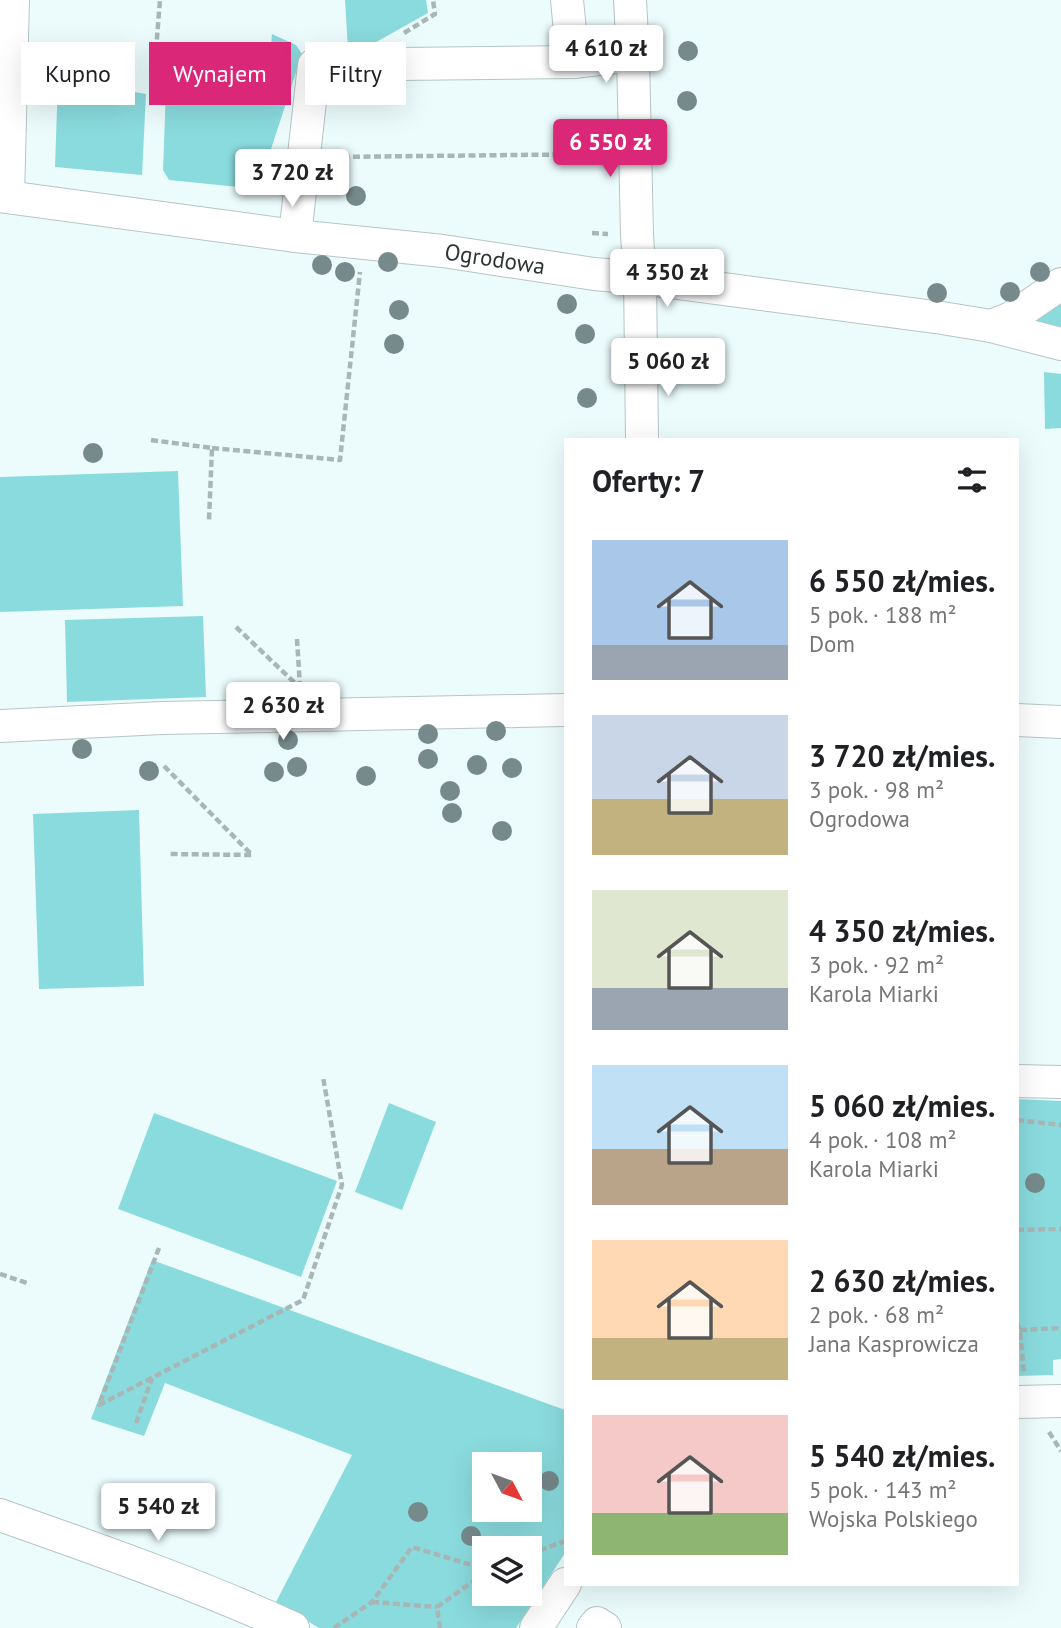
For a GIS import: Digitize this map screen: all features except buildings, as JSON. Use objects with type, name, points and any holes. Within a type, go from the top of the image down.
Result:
[{"type":"street","points":[[4,196],[13,0]]},
{"type":"street","points":[[567,0],[573,62]]},
{"type":"street","points":[[630,0],[634,55],[642,438]]},
{"type":"street","points":[[295,236],[314,65],[573,62],[634,55]]},
{"type":"street","name":"Ogrodowa","points":[[4,196],[295,236],[443,251],[594,274],[929,316],[991,326],[1061,344]]},
{"type":"street","points":[[991,326],[1011,318],[1061,284]]},
{"type":"street","points":[[0,726],[162,718],[564,710]]},
{"type":"street","points":[[1019,720],[1061,722]]},
{"type":"street","points":[[1019,1081],[1061,1082]]},
{"type":"street","points":[[1021,1390],[1061,1401]]},
{"type":"street","points":[[0,1515],[214,1592],[293,1628]]},
{"type":"street","points":[[536,1628],[564,1586]]},
{"type":"street","points":[[593,1628],[597,1623],[605,1628]]},
{"type":"path","points":[[157,42],[160,0]]},
{"type":"path","points":[[433,0],[435,14]]},
{"type":"path","points":[[303,157],[636,154]]},
{"type":"path","points":[[151,440],[340,460],[363,244]]},
{"type":"path","points":[[209,520],[212,448]]},
{"type":"path","points":[[236,627],[300,688]]},
{"type":"path","points":[[297,639],[298,654]]},
{"type":"path","points":[[164,766],[252,855],[168,854]]},
{"type":"path","points":[[159,1248],[96,1407],[303,1300],[342,1185],[323,1077]]},
{"type":"path","points":[[1019,1120],[1061,1125]]},
{"type":"path","points":[[1019,1230],[1061,1229]]},
{"type":"path","points":[[0,1274],[30,1284]]},
{"type":"path","points":[[1021,1390],[1020,1330],[1061,1328]]},
{"type":"path","points":[[135,1423],[152,1378]]},
{"type":"path","points":[[542,1550],[564,1541]]},
{"type":"path","points":[[334,1628],[372,1602],[412,1547],[472,1567]]},
{"type":"path","points":[[372,1602],[437,1607],[472,1581]]},
{"type":"path","points":[[437,1607],[440,1628]]},
{"type":"shaded area","points":[[345,0],[426,0],[428,13],[376,42],[348,42]]},
{"type":"shaded area","points":[[272,34],[289,42],[271,42]]},
{"type":"shaded area","points":[[291,43],[302,54],[291,88]]},
{"type":"shaded area","points":[[135,92],[146,94],[142,175],[55,167],[57,105],[135,105]]},
{"type":"shaded area","points":[[165,105],[285,105],[258,189],[169,180],[163,170]]},
{"type":"shaded area","points":[[1061,302],[1061,332],[1025,326]]},
{"type":"shaded area","points":[[1044,372],[1061,374],[1061,428],[1045,429]]},
{"type":"shaded area","points":[[178,471],[183,606],[0,612],[0,477]]},
{"type":"shaded area","points":[[203,616],[206,697],[67,702],[65,620]]},
{"type":"shaded area","points":[[139,810],[144,986],[39,989],[33,814]]},
{"type":"shaded area","points":[[1019,1099],[1061,1101],[1061,1359],[1053,1360],[1053,1375],[1019,1376]]},
{"type":"shaded area","points":[[389,1103],[436,1122],[402,1210],[355,1192]]},
{"type":"shaded area","points":[[154,1113],[337,1181],[301,1277],[118,1209]]},
{"type":"shaded area","points":[[152,1260],[564,1410],[564,1555],[542,1588],[542,1536],[472,1536],[472,1606],[530,1606],[516,1628],[319,1628],[276,1602],[352,1455],[165,1383],[144,1436],[91,1419]]}]
